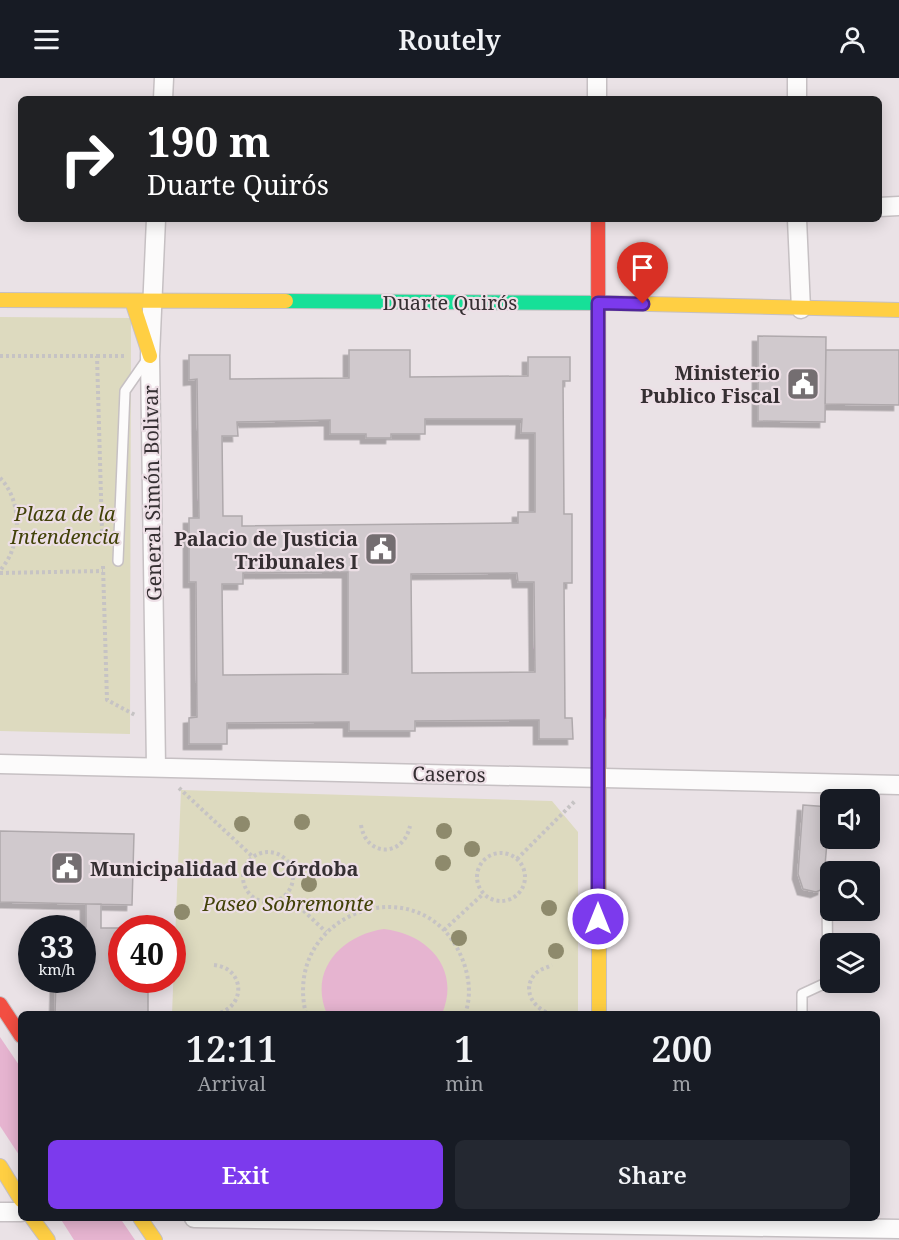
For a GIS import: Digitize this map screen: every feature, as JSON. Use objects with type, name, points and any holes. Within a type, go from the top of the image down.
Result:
[{"type":"main road","points":[[598,222],[599,1011]]},
{"type":"main road","name":"Duarte Quirós","points":[[0,300],[598,303],[899,310]]},
{"type":"main road","points":[[132,301],[150,356]]},
{"type":"main road","points":[[0,1004],[18,1031]]},
{"type":"main road","points":[[0,1166],[18,1195]]},
{"type":"main road","points":[[34,1221],[48,1240]]},
{"type":"main road","points":[[142,1221],[155,1240]]},
{"type":"street","points":[[163,96],[164,78]]},
{"type":"street","points":[[597,78],[597,96]]},
{"type":"street","points":[[797,78],[797,96]]},
{"type":"street","points":[[882,207],[899,206]]},
{"type":"street","name":"General Simón Bolivar","points":[[156,222],[150,356],[156,767]]},
{"type":"street","points":[[797,222],[801,309]]},
{"type":"street","name":"Caseros","points":[[0,764],[899,785]]},
{"type":"street","points":[[0,1212],[18,1212]]},
{"type":"street","points":[[329,1221],[600,1227],[899,1228]]},
{"type":"lane","points":[[118,561],[125,391],[150,356]]},
{"type":"lane","points":[[802,1011],[802,994],[828,982],[827,921]]},
{"type":"path","points":[[0,356],[97,356],[102,535]]},
{"type":"path","points":[[0,478],[14,501],[17,526],[12,551],[0,572]]},
{"type":"path","points":[[103,559],[107,700],[156,726]]},
{"type":"path","points":[[0,572],[103,571]]},
{"type":"path","points":[[156,767],[253,857]]},
{"type":"path","points":[[518,859],[598,778]]},
{"type":"path","points":[[361,825],[364,838],[379,849],[385,850],[402,843],[410,826]]},
{"type":"path","points":[[268,852],[284,857],[292,871],[291,888],[286,894],[279,899],[263,901],[249,894],[243,879],[243,870],[253,857],[268,852]]},
{"type":"path","points":[[502,853],[518,859],[525,881],[518,894],[512,899],[497,901],[483,894],[478,887],[477,871],[487,857],[502,853]]},
{"type":"path","points":[[286,894],[326,932]]},
{"type":"path","points":[[444,930],[483,894]]},
{"type":"path","points":[[306,1011],[303,991],[305,969],[313,949],[326,932],[344,918],[363,910],[385,907],[407,909],[427,917],[444,930],[458,947],[467,967],[470,989],[466,1011]]},
{"type":"path","points":[[214,965],[231,972],[238,989],[238,996],[232,1007],[223,1011]]},
{"type":"path","points":[[545,1011],[536,1007],[529,990],[532,978],[552,965]]},
{"type":"green space","name":"Plaza de la Intendencia","points":[[0,317],[131,318],[130,734],[0,731]]},
{"type":"green space","name":"Paseo Sobremonte","points":[[181,790],[552,801],[578,832],[578,1011],[172,1011],[173,993],[186,993],[186,915],[176,915]]},
{"type":"shaded area","points":[[384,929],[400,932],[427,946],[444,969],[447,998],[443,1011],[326,1011],[322,998],[322,983],[326,969],[342,947],[369,933]]},
{"type":"shaded area","points":[[0,1037],[18,1064],[18,1153],[0,1126]]},
{"type":"shaded area","points":[[62,1221],[122,1221],[135,1240],[74,1240]]},
{"type":"building","points":[[758,336],[826,337],[825,422],[758,421]]},
{"type":"building","name":"Palacio de Justicia Tribunales I","points":[[349,350],[410,350],[410,377],[528,376],[528,357],[570,357],[570,381],[563,381],[564,514],[572,514],[572,583],[564,583],[565,718],[572,718],[573,739],[539,739],[539,720],[415,721],[415,731],[349,731],[349,722],[227,723],[227,744],[189,744],[189,718],[197,717],[196,582],[189,582],[189,518],[199,518],[197,379],[189,380],[189,355],[230,355],[230,379],[349,378]],"holes":[[[425,419],[522,419],[521,433],[535,433],[535,512],[518,512],[518,523],[242,526],[242,516],[223,516],[222,436],[238,436],[237,422],[330,420],[330,434],[366,434],[366,438],[391,438],[391,434],[425,434]],[[348,572],[348,674],[223,675],[222,584],[243,584],[243,573]],[[517,573],[518,582],[534,582],[535,672],[412,673],[411,574]]]},
{"type":"building","points":[[826,350],[899,350],[899,405],[825,404]]},
{"type":"building","points":[[803,805],[820,806],[820,849],[826,849],[825,861],[820,861],[820,890],[816,892],[803,889],[798,874]]},
{"type":"building","name":"Municipalidad de Córdoba","points":[[0,831],[134,834],[132,905],[0,902]]},
{"type":"building","points":[[86,904],[101,904],[101,928],[108,928],[108,993],[148,993],[148,1011],[55,1011],[56,993],[96,993],[96,915],[86,915]]},
{"type":"traffic: fast","points":[[286,301],[608,303]]},
{"type":"traffic: slow","points":[[0,300],[286,301]]},
{"type":"traffic: slow","points":[[132,301],[150,356]]},
{"type":"traffic: slow","points":[[608,303],[899,310]]},
{"type":"traffic: slow","points":[[599,716],[599,1011]]},
{"type":"traffic: slow","points":[[0,1166],[18,1195]]},
{"type":"traffic: slow","points":[[34,1221],[48,1240]]},
{"type":"traffic: slow","points":[[142,1221],[155,1240]]},
{"type":"traffic: jam","points":[[598,222],[599,716]]},
{"type":"traffic: jam","points":[[0,1004],[18,1031]]},
{"type":"place","name":"Ministerio Publico Fiscal","points":[[803,384]]},
{"type":"place","name":"Palacio de Justicia Tribunales I","points":[[381,549]]},
{"type":"place","name":"Municipalidad de Córdoba","points":[[67,868]]},
{"type":"route","points":[[598,919],[598,303],[643,304]]}]
